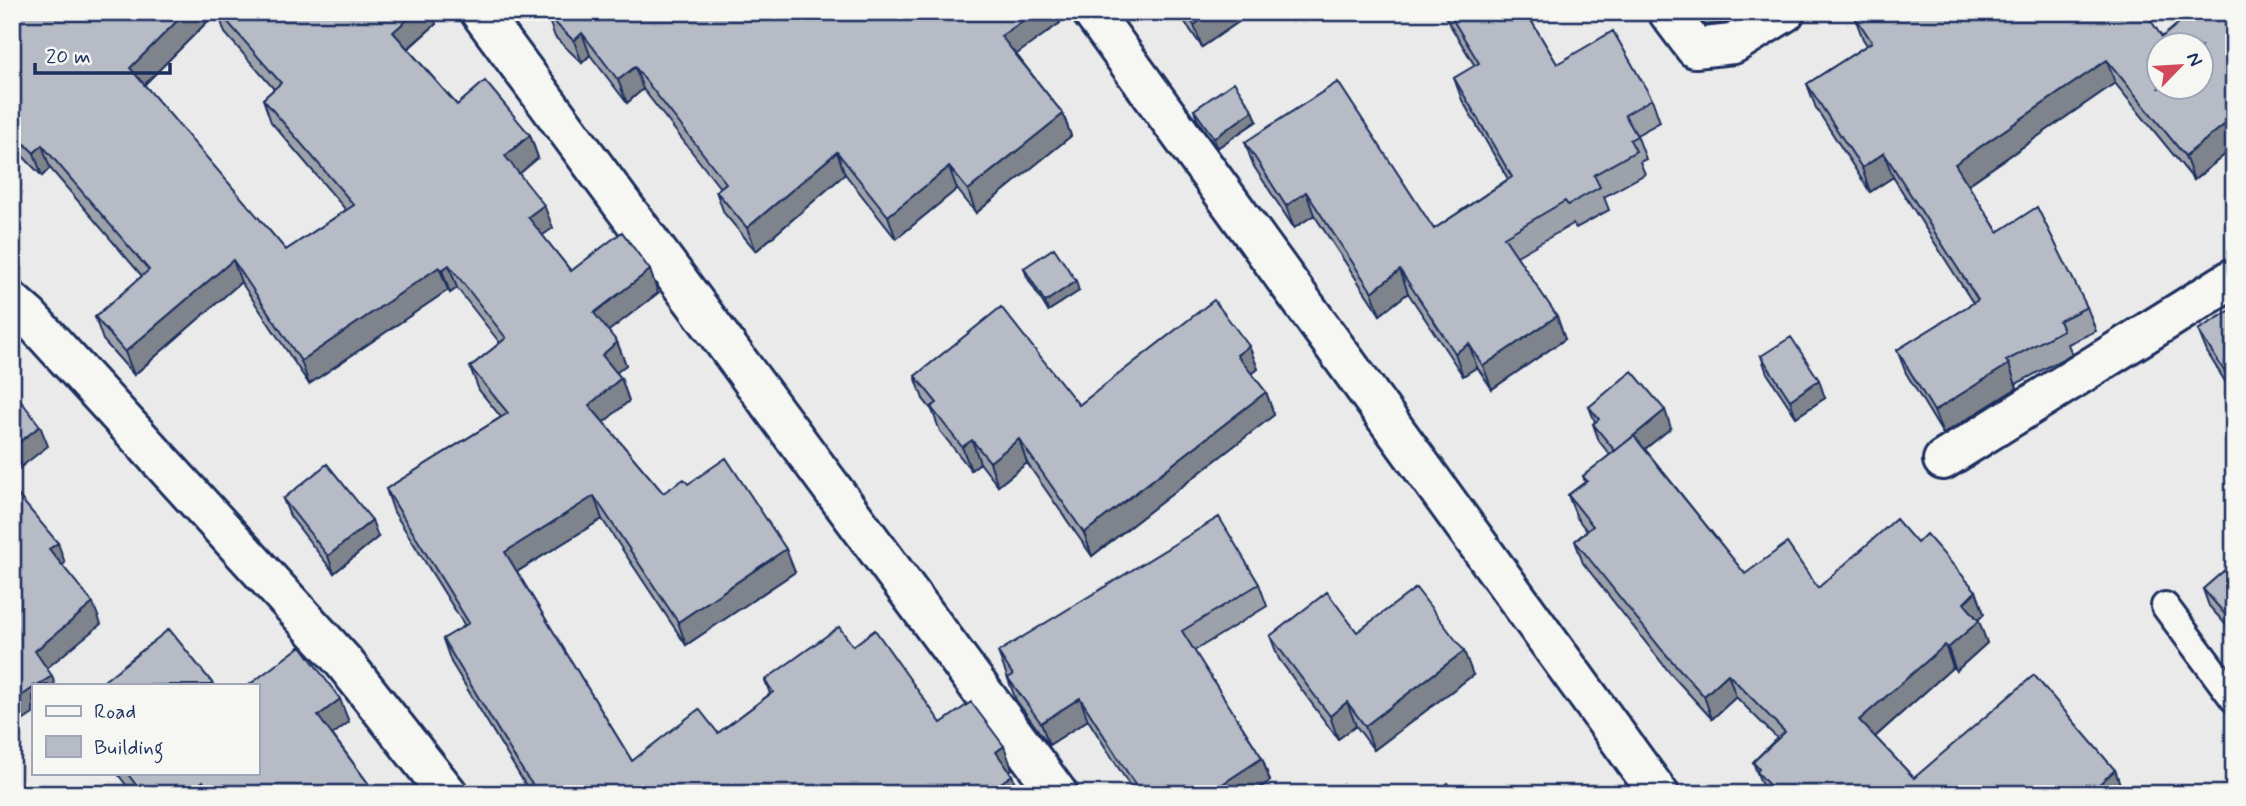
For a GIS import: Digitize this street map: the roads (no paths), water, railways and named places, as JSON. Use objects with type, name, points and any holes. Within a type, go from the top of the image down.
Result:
[{"type":"street","points":[[480,12],[1058,794]]},
{"type":"street","points":[[1092,12],[1659,794]]},
{"type":"street","points":[[1668,12],[1695,48],[1733,44],[1785,12]]},
{"type":"street","points":[[1943,460],[2234,278]]},
{"type":"street","points":[[12,302],[30,318],[342,661],[448,794]]},
{"type":"lane","points":[[2165,606],[2234,699]]}]
